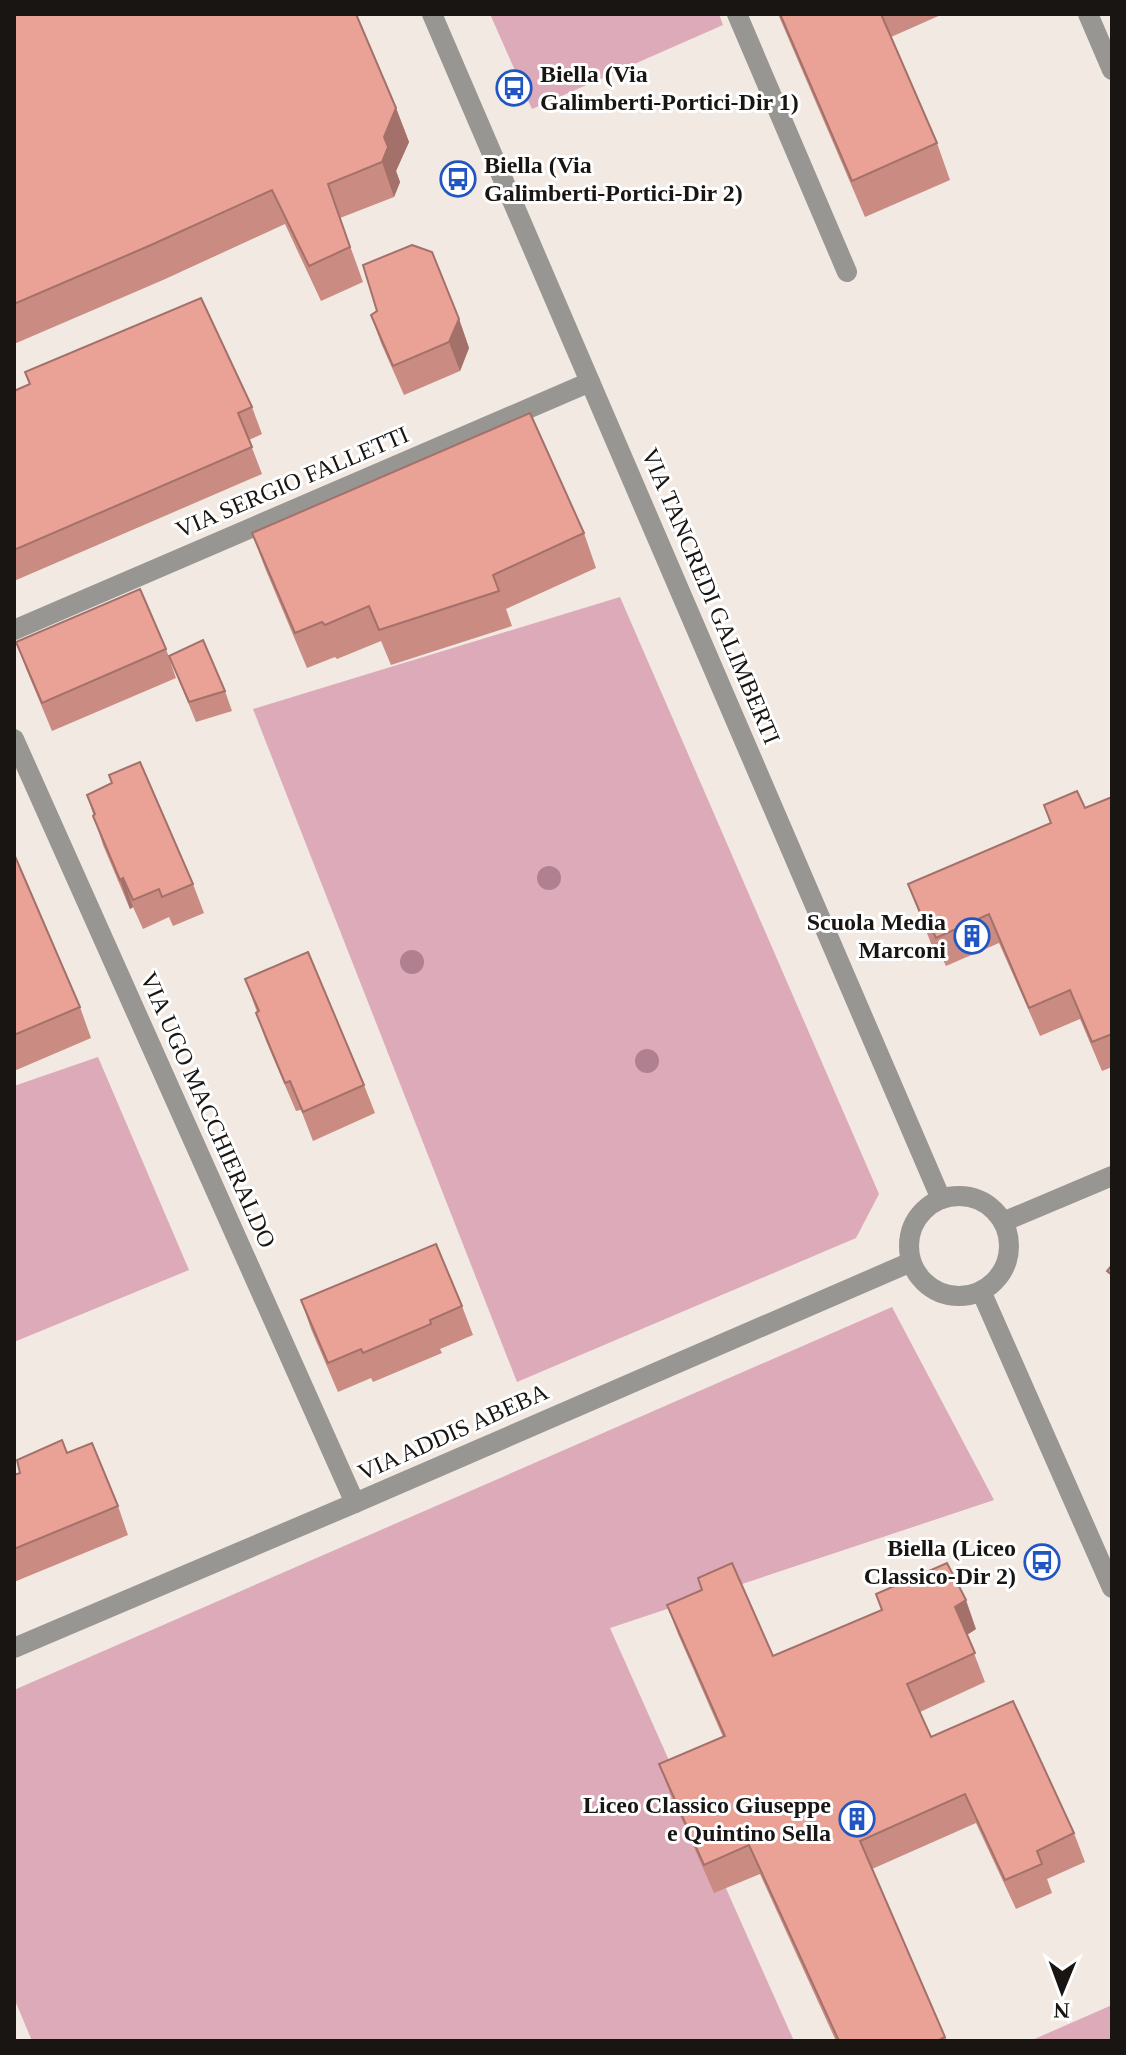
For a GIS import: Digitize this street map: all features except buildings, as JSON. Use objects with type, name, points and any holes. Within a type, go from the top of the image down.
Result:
[{"type":"street","name":"VIA TANCREDI GALIMBERTI","points":[[432,14],[941,1199]]},
{"type":"street","points":[[737,14],[847,272]]},
{"type":"street","points":[[1088,14],[1112,70]]},
{"type":"street","name":"VIA SERGIO FALLETTI","points":[[14,630],[590,382]]},
{"type":"street","name":"VIA UGO MACCHIERALDO","points":[[14,739],[355,1503]]},
{"type":"street","points":[[1003,1222],[1112,1176]]},
{"type":"street","points":[[959,1196],[976,1199],[992,1209],[1003,1222],[1009,1242],[1007,1262],[997,1279],[981,1291],[960,1297],[939,1293],[922,1281],[911,1262],[908,1243],[913,1225],[925,1209],[941,1199],[959,1196]]},
{"type":"street","name":"VIA ADDIS ABEBA","points":[[14,1648],[911,1262]]},
{"type":"street","points":[[981,1291],[1112,1588]]},
{"type":"shaded area","points":[[490,14],[719,14],[723,25],[532,109]]},
{"type":"shaded area","points":[[620,597],[879,1194],[856,1238],[517,1382],[253,709]]},
{"type":"shaded area","points":[[98,1057],[189,1270],[14,1342],[14,1086]]},
{"type":"shaded area","points":[[892,1307],[994,1500],[610,1628],[794,2041],[32,2041],[14,1998],[14,1690]]},
{"type":"shaded area","points":[[1112,2005],[1112,2041],[1030,2041]]},
{"type":"place","name":"Biella (Via Galimberti-Portici-Dir 1)","points":[[514,88]]},
{"type":"place","name":"Biella (Via Galimberti-Portici-Dir 2)","points":[[458,179]]},
{"type":"place","name":"Scuola Media Marconi","points":[[972,936]]},
{"type":"place","name":"Biella (Liceo Classico-Dir 2)","points":[[1042,1562]]},
{"type":"place","name":"Liceo Classico Giuseppe e Quintino Sella","points":[[857,1819]]}]
